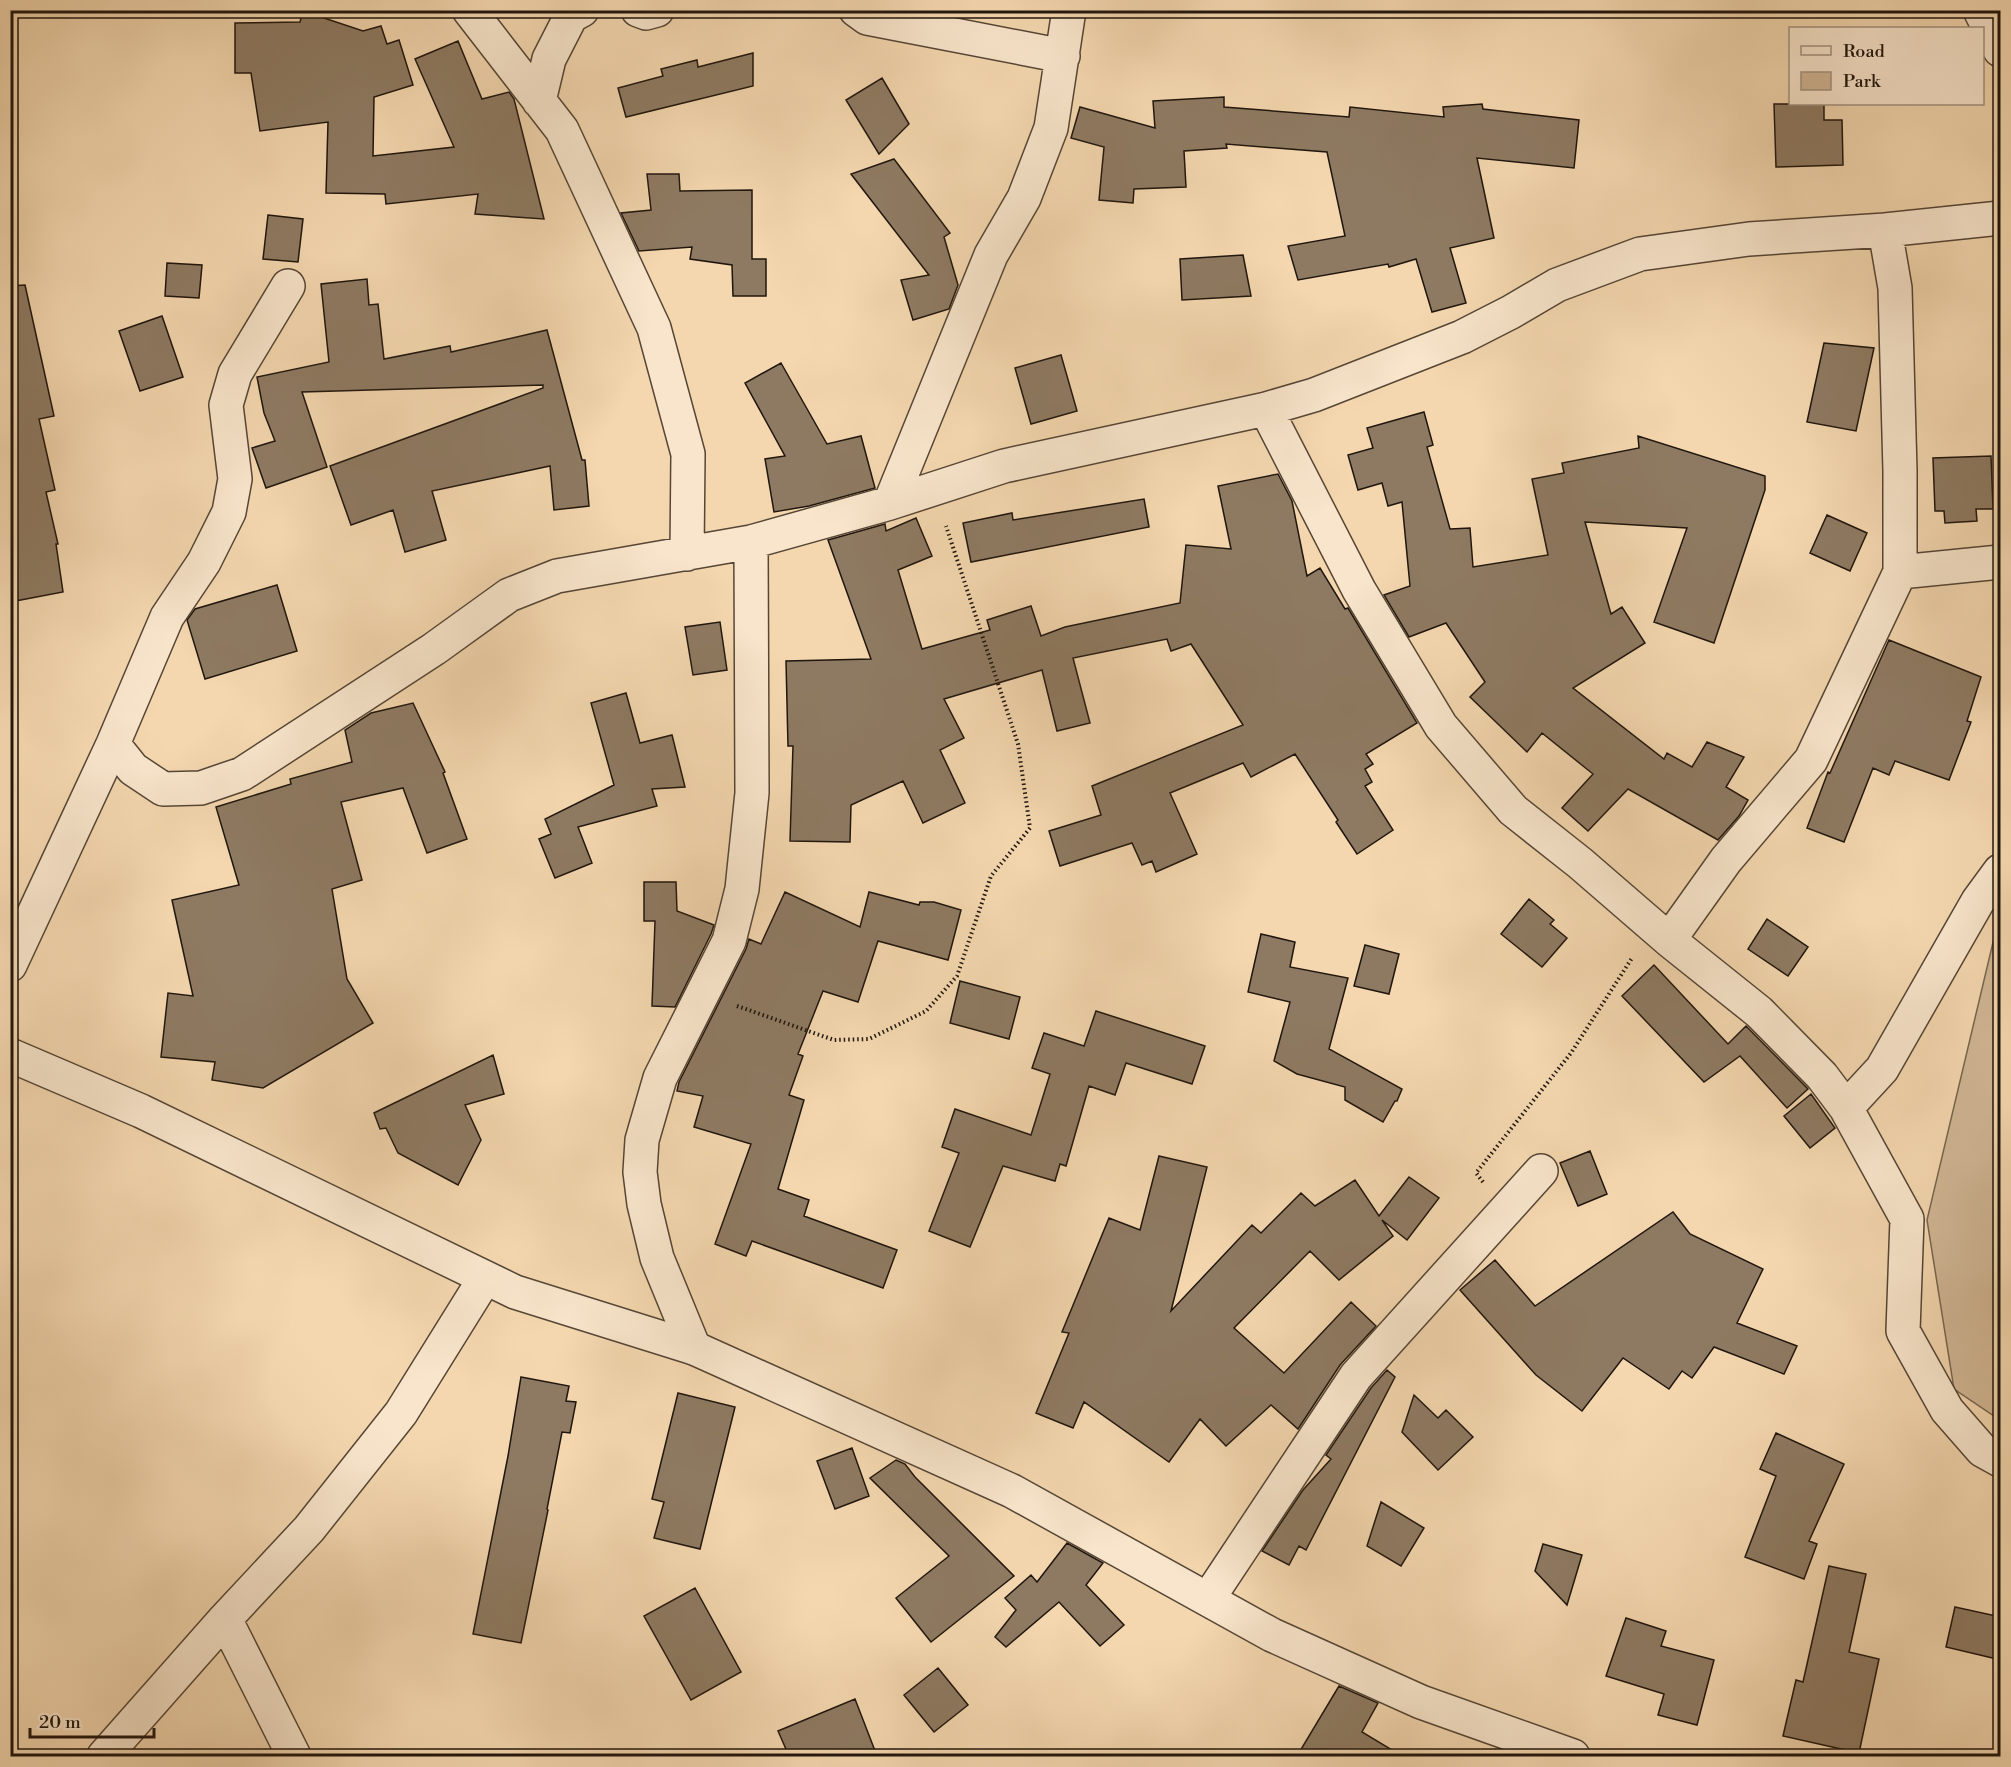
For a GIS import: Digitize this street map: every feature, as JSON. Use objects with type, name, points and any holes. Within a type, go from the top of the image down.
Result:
[{"type":"street","points":[[469,10],[562,130],[654,328],[688,454],[687,554]]},
{"type":"street","points":[[539,101],[549,59],[571,16],[582,10]]},
{"type":"street","points":[[638,10],[646,13],[657,10]]},
{"type":"street","points":[[856,10],[867,18],[1063,56]]},
{"type":"street","points":[[890,503],[991,255],[1024,198],[1051,128],[1069,10]]},
{"type":"street","points":[[1980,10],[2001,50]]},
{"type":"street","points":[[113,744],[133,769],[163,789],[201,788],[242,774],[434,649],[509,595],[557,576],[752,542],[890,503],[1004,466],[1266,409],[1314,395],[1462,337],[1557,285],[1640,254],[1749,239],[1885,230],[2001,218]]},
{"type":"street","points":[[1661,932],[1811,760],[1900,572],[1895,288],[1885,230]]},
{"type":"street","points":[[10,965],[113,744],[167,617],[204,562],[229,512],[235,479],[226,405],[235,374],[288,286]]},
{"type":"street","points":[[1266,409],[1359,590],[1441,726],[1513,810],[1759,1012],[1822,1076],[1846,1108],[1907,1219],[1904,1331],[1947,1410],[1982,1450],[2001,1460]]},
{"type":"street","points":[[694,1347],[657,1258],[644,1203],[640,1172],[642,1140],[660,1078],[729,941],[744,878],[752,793],[752,542]]},
{"type":"street","points":[[1900,572],[2001,562]]},
{"type":"street","points":[[1846,1108],[1882,1069],[1978,900],[2001,871]]},
{"type":"street","points":[[10,1055],[141,1111],[515,1292],[694,1347],[1012,1491],[1272,1635],[1421,1702],[1573,1756]]},
{"type":"street","points":[[1208,1599],[1356,1376],[1541,1171]]},
{"type":"street","points":[[104,1756],[225,1619],[309,1529],[401,1413],[485,1278]]},
{"type":"street","points":[[225,1619],[294,1756]]},
{"type":"path","points":[[702,994],[834,1040],[869,1039],[926,1011],[957,976],[991,876],[1030,828],[1018,744],[933,489]]},
{"type":"path","points":[[1506,1210],[1476,1173],[1661,932]]},
{"type":"green space","points":[[2000,913],[2000,1420],[1954,1389],[1927,1220]]},
{"type":"building","points":[[303,11],[363,31],[381,26],[387,44],[399,40],[413,85],[374,97],[373,156],[454,147],[415,59],[458,41],[482,99],[509,92],[514,99],[544,219],[475,214],[478,194],[386,204],[385,194],[326,193],[328,122],[260,131],[251,73],[235,73],[235,23],[300,22]]},
{"type":"building","points":[[753,53],[753,86],[626,117],[618,88],[663,76],[661,69],[697,60],[698,67]]},
{"type":"building","points":[[882,78],[909,124],[879,154],[846,100]]},
{"type":"building","points":[[1224,97],[1224,107],[1349,117],[1350,107],[1444,117],[1443,107],[1482,104],[1483,109],[1579,120],[1574,168],[1477,158],[1494,238],[1450,248],[1466,303],[1432,312],[1416,259],[1389,267],[1388,264],[1298,280],[1288,246],[1345,236],[1327,152],[1226,144],[1227,148],[1184,151],[1186,187],[1134,189],[1133,203],[1099,200],[1104,147],[1071,138],[1080,107],[1155,128],[1153,101]]},
{"type":"building","points":[[1774,104],[1824,105],[1824,120],[1842,120],[1843,165],[1776,167]]},
{"type":"building","points":[[894,159],[950,233],[944,237],[958,285],[949,309],[913,320],[901,280],[929,275],[851,174]]},
{"type":"building","points":[[647,174],[679,174],[680,191],[752,190],[752,259],[766,259],[766,296],[733,296],[732,265],[690,259],[692,247],[639,251],[621,213],[651,210]]},
{"type":"building","points":[[268,215],[303,219],[298,262],[263,259]]},
{"type":"building","points":[[1243,255],[1251,296],[1182,300],[1180,259]]},
{"type":"building","points":[[167,263],[202,265],[199,298],[165,296]]},
{"type":"building","points":[[367,279],[369,305],[378,304],[384,359],[450,346],[451,352],[547,330],[582,460],[585,460],[589,506],[554,510],[550,466],[432,491],[446,540],[405,552],[393,510],[351,525],[330,466],[543,388],[543,385],[302,392],[327,467],[266,488],[252,448],[275,441],[264,413],[257,377],[329,362],[321,284]]},
{"type":"building","points":[[25,285],[54,416],[39,419],[55,490],[46,492],[58,544],[56,544],[63,592],[10,602],[10,286]]},
{"type":"building","points":[[162,316],[183,377],[140,391],[119,331]]},
{"type":"building","points":[[1824,343],[1874,348],[1856,431],[1807,422]]},
{"type":"building","points":[[1061,355],[1077,411],[1031,424],[1015,368]]},
{"type":"building","points":[[781,363],[827,444],[861,436],[875,488],[809,506],[774,512],[765,459],[785,456],[745,383]]},
{"type":"building","points":[[1424,412],[1433,445],[1427,447],[1450,529],[1470,528],[1473,567],[1548,555],[1532,479],[1564,473],[1562,463],[1639,448],[1638,436],[1765,476],[1765,490],[1714,643],[1654,622],[1687,528],[1585,522],[1611,614],[1622,607],[1645,643],[1573,688],[1664,759],[1667,753],[1692,767],[1707,742],[1744,757],[1726,787],[1748,800],[1739,816],[1718,840],[1628,789],[1588,831],[1562,808],[1593,774],[1542,733],[1527,752],[1470,697],[1485,682],[1446,623],[1409,637],[1384,595],[1410,586],[1402,502],[1388,506],[1382,483],[1358,490],[1348,455],[1373,448],[1367,428]]},
{"type":"building","points":[[1991,456],[1993,509],[1976,509],[1977,521],[1945,523],[1944,511],[1935,511],[1933,458]]},
{"type":"building","points":[[1278,474],[1292,501],[1307,576],[1320,568],[1345,609],[1348,608],[1417,723],[1366,754],[1373,764],[1365,769],[1372,782],[1365,786],[1393,830],[1357,854],[1295,754],[1251,777],[1243,763],[1170,793],[1197,854],[1156,872],[1152,861],[1142,865],[1132,843],[1060,866],[1049,831],[1101,815],[1092,786],[1243,725],[1191,644],[1171,651],[1167,639],[1073,658],[1090,723],[1057,731],[1042,670],[944,699],[964,738],[940,750],[965,803],[923,823],[903,781],[851,805],[850,842],[790,841],[793,746],[788,746],[786,661],[871,659],[828,540],[885,524],[886,531],[916,518],[932,556],[898,570],[922,649],[990,630],[987,620],[1031,606],[1041,636],[1065,627],[1180,603],[1186,545],[1231,549],[1218,486]]},
{"type":"building","points":[[1144,499],[1149,527],[971,562],[963,523],[1012,513],[1013,520]]},
{"type":"building","points":[[1827,515],[1867,533],[1850,571],[1810,553]]},
{"type":"building","points":[[277,585],[297,651],[205,679],[187,620],[195,609]]},
{"type":"building","points":[[720,622],[727,670],[693,675],[685,627]]},
{"type":"building","points":[[1889,640],[1981,677],[1967,721],[1971,722],[1949,780],[1895,761],[1889,775],[1873,768],[1844,842],[1807,828],[1828,772],[1830,773]]},
{"type":"building","points":[[626,693],[640,743],[672,735],[685,787],[652,789],[657,806],[578,827],[592,863],[555,878],[539,839],[551,834],[545,819],[614,785],[591,703]]},
{"type":"building","points":[[413,703],[445,772],[443,773],[467,839],[427,853],[403,788],[341,802],[362,880],[332,889],[347,979],[373,1023],[263,1088],[212,1080],[215,1062],[161,1057],[168,993],[193,996],[172,900],[239,885],[216,807],[291,784],[290,779],[352,762],[345,730],[371,713]]},
{"type":"building","points":[[644,882],[676,882],[677,911],[714,925],[675,1007],[652,1006],[655,921],[644,921]]},
{"type":"building","points":[[785,892],[860,927],[869,892],[919,905],[920,902],[934,902],[961,910],[948,960],[878,941],[858,1002],[823,991],[798,1054],[803,1056],[789,1095],[804,1100],[778,1189],[809,1200],[804,1216],[897,1250],[883,1288],[752,1241],[746,1256],[715,1244],[751,1144],[694,1127],[703,1096],[677,1091],[679,1082],[749,939],[761,944]]},
{"type":"building","points":[[1529,899],[1554,920],[1550,924],[1567,938],[1542,967],[1501,934]]},
{"type":"building","points":[[1767,919],[1808,947],[1788,976],[1748,949]]},
{"type":"building","points":[[1261,934],[1295,942],[1290,967],[1348,978],[1329,1049],[1402,1089],[1383,1122],[1345,1100],[1345,1087],[1297,1074],[1274,1061],[1290,1002],[1248,992]]},
{"type":"building","points":[[1365,945],[1399,954],[1389,994],[1354,986]]},
{"type":"building","points":[[1654,965],[1728,1044],[1746,1026],[1808,1089],[1787,1108],[1740,1056],[1704,1082],[1622,996]]},
{"type":"building","points":[[960,981],[1020,997],[1009,1039],[950,1023]]},
{"type":"building","points":[[1096,1011],[1205,1046],[1192,1084],[1126,1063],[1115,1095],[1089,1086],[1066,1166],[1060,1164],[1055,1181],[1003,1166],[970,1247],[929,1231],[959,1153],[942,1147],[955,1109],[1031,1135],[1050,1074],[1032,1068],[1044,1033],[1084,1046]]},
{"type":"building","points":[[493,1055],[504,1094],[465,1105],[481,1140],[458,1185],[398,1153],[386,1128],[380,1129],[374,1113]]},
{"type":"building","points":[[1811,1094],[1835,1128],[1810,1148],[1784,1116]]},
{"type":"building","points":[[1590,1151],[1607,1194],[1578,1206],[1560,1163]]},
{"type":"building","points":[[1159,1156],[1207,1167],[1171,1311],[1252,1225],[1261,1233],[1301,1193],[1315,1206],[1355,1180],[1379,1216],[1409,1177],[1439,1198],[1407,1240],[1382,1220],[1393,1236],[1339,1280],[1310,1251],[1234,1328],[1284,1373],[1351,1302],[1376,1326],[1340,1365],[1298,1429],[1271,1405],[1226,1446],[1200,1419],[1169,1462],[1084,1402],[1073,1428],[1036,1413],[1069,1333],[1062,1332],[1109,1218],[1140,1230]]},
{"type":"building","points":[[1673,1212],[1690,1234],[1763,1269],[1737,1323],[1797,1346],[1784,1374],[1714,1347],[1692,1378],[1682,1371],[1669,1389],[1623,1358],[1582,1411],[1536,1375],[1460,1290],[1495,1260],[1535,1306]]},
{"type":"building","points":[[1387,1370],[1395,1377],[1306,1550],[1299,1546],[1289,1565],[1262,1551],[1303,1490],[1331,1459],[1326,1455],[1371,1388]]},
{"type":"building","points":[[521,1377],[569,1386],[566,1401],[576,1402],[570,1433],[562,1432],[521,1643],[473,1634]]},
{"type":"building","points":[[678,1393],[735,1407],[700,1549],[654,1538],[664,1502],[652,1499]]},
{"type":"building","points":[[1414,1395],[1438,1418],[1446,1410],[1473,1437],[1438,1470],[1402,1432]]},
{"type":"building","points":[[1776,1433],[1844,1464],[1809,1541],[1817,1544],[1804,1579],[1745,1557],[1776,1476],[1760,1469]]},
{"type":"building","points":[[852,1448],[869,1496],[835,1509],[817,1461]]},
{"type":"building","points":[[896,1460],[905,1464],[915,1477],[1014,1576],[931,1642],[896,1598],[949,1556],[870,1478]]},
{"type":"building","points":[[1381,1502],[1424,1528],[1401,1566],[1367,1546]]},
{"type":"building","points":[[1067,1543],[1103,1563],[1086,1585],[1124,1625],[1100,1646],[1059,1602],[1006,1647],[995,1637],[1016,1610],[1005,1598],[1031,1575],[1037,1582]]},
{"type":"building","points":[[1543,1544],[1582,1555],[1567,1605],[1535,1571]]},
{"type":"building","points":[[1829,1566],[1866,1574],[1849,1652],[1879,1659],[1859,1753],[1783,1736],[1796,1680],[1803,1682]]},
{"type":"building","points":[[695,1588],[741,1672],[691,1700],[644,1616]]},
{"type":"building","points":[[1955,1607],[2001,1617],[2001,1660],[1946,1647]]},
{"type":"building","points":[[1626,1618],[1666,1631],[1661,1646],[1714,1660],[1697,1725],[1658,1715],[1664,1694],[1606,1676]]},
{"type":"building","points":[[938,1668],[968,1705],[934,1732],[904,1695]]},
{"type":"building","points":[[1339,1686],[1378,1703],[1362,1732],[1402,1756],[1297,1756]]},
{"type":"building","points":[[855,1699],[877,1756],[789,1756],[778,1731]]}]
